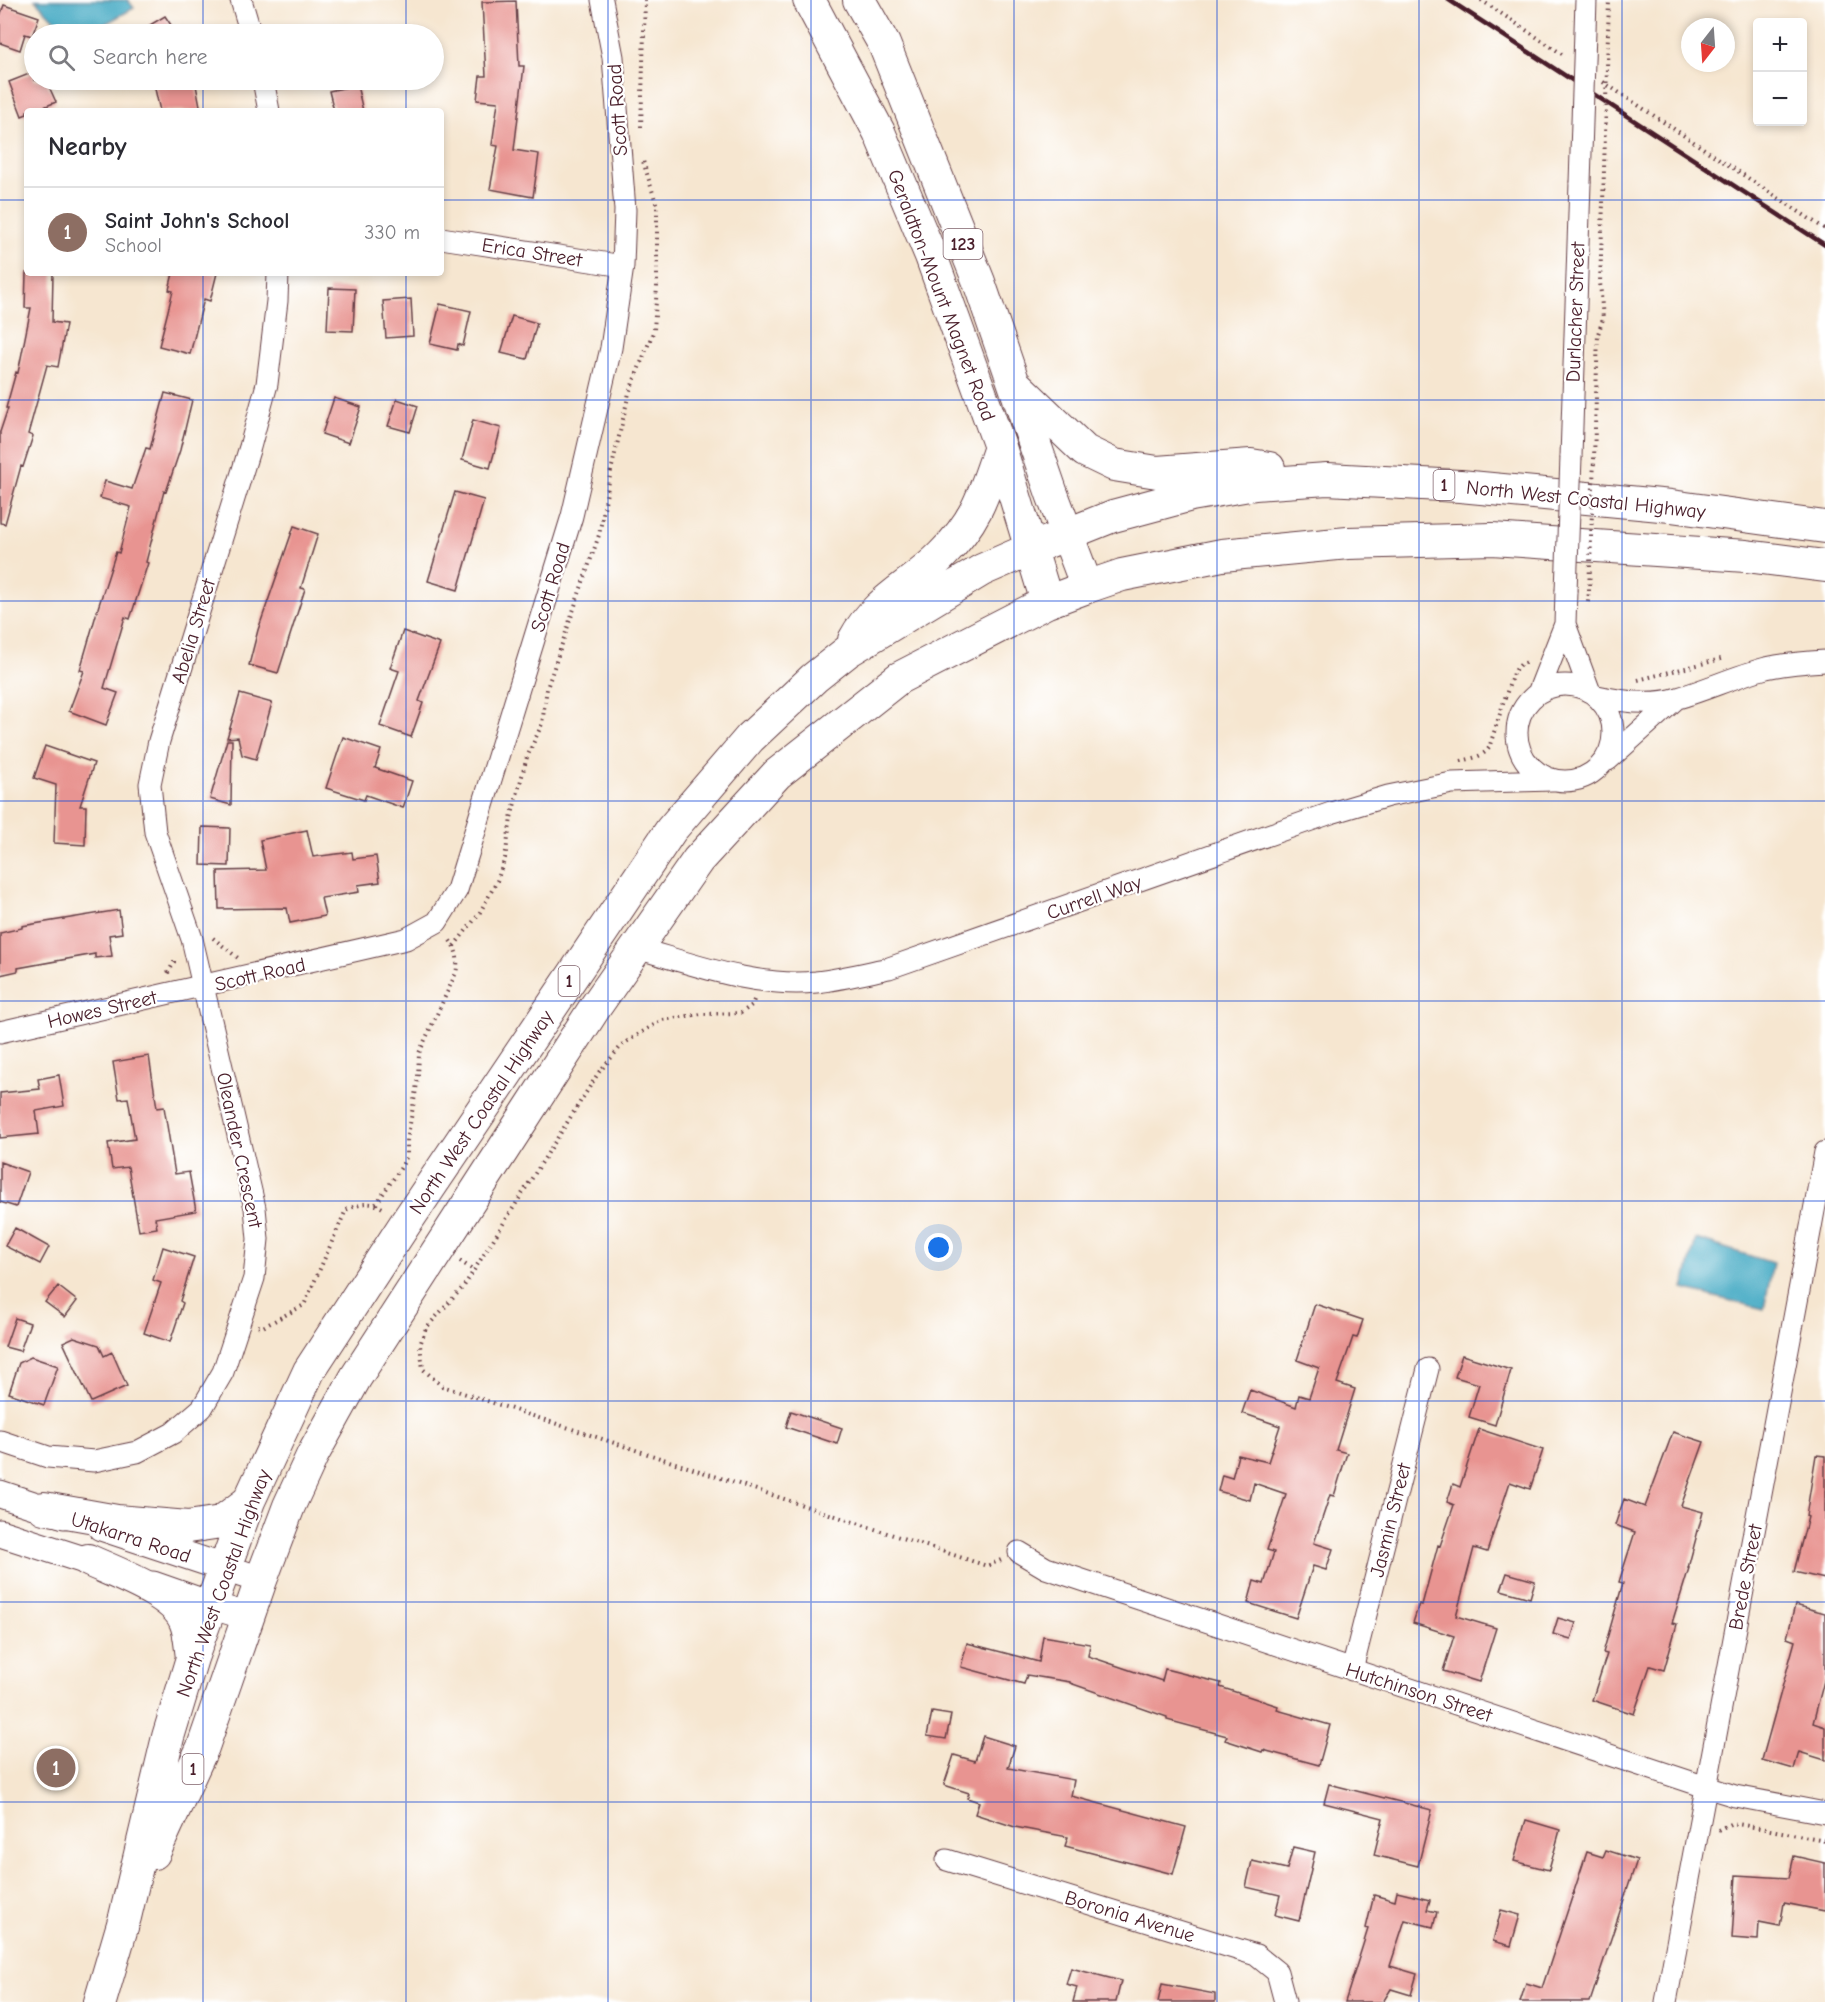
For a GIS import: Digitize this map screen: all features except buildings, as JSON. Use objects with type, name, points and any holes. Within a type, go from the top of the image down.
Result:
[{"type":"highway","name":"Geraldton-Mount Magnet Road","points":[[809,0],[879,132],[931,256],[1000,447],[1047,602]]},
{"type":"highway","name":"Geraldton-Mount Magnet Road","points":[[859,0],[884,44],[979,282],[1087,587]]},
{"type":"highway","points":[[1013,382],[1085,451],[1114,465],[1157,472],[1251,465],[1327,479]]},
{"type":"highway","points":[[848,651],[864,622],[894,593],[941,556],[970,523],[980,505],[1000,447]]},
{"type":"highway","name":"North West Coastal Highway","points":[[100,2002],[125,1917],[168,1737],[192,1658],[249,1501],[309,1371],[671,830],[750,738],[814,678],[848,651],[982,570],[1113,516],[1191,495],[1255,484],[1327,479],[1472,487],[1671,506],[1825,527]]},
{"type":"highway","name":"North West Coastal Highway","points":[[125,1917],[203,1747],[289,1506],[312,1456],[356,1377],[636,948],[698,860],[777,774],[899,678],[1047,602],[1122,575],[1222,555],[1348,543],[1492,539],[1746,556],[1825,567]]},
{"type":"highway","points":[[44,1508],[117,1521],[188,1527],[221,1522],[249,1501]]},
{"type":"highway","points":[[88,1560],[160,1593],[180,1610],[188,1629],[192,1658]]},
{"type":"main road","name":"Utakarra Road","points":[[0,1494],[261,1580]]},
{"type":"main road","name":"Utakarra Road","points":[[0,1533],[88,1560],[249,1617]]},
{"type":"street","points":[[241,0],[248,24]]},
{"type":"street","name":"Scott Road","points":[[204,986],[406,939],[437,922],[457,890],[572,516],[611,348],[623,266],[625,210],[613,57],[602,0]]},
{"type":"street","name":"Durlacher Street","points":[[1538,693],[1565,624],[1587,0]]},
{"type":"street","points":[[265,90],[268,108]]},
{"type":"street","name":"Erica Street","points":[[444,238],[623,266]]},
{"type":"street","name":"Abelia Street","points":[[204,986],[192,939],[155,832],[150,784],[159,741],[250,447],[267,384],[278,276]]},
{"type":"street","name":"Durlacher Street","points":[[1565,624],[1593,694]]},
{"type":"street","points":[[1677,698],[1592,774],[1579,780],[1565,782],[1552,780],[1539,774],[1528,765],[1521,754],[1517,741],[1520,714],[1527,702],[1550,687],[1564,684],[1581,687],[1593,694],[1619,701],[1641,703],[1677,698],[1725,680],[1767,668],[1825,661]]},
{"type":"street","points":[[1593,694],[1608,710],[1614,727],[1609,754],[1602,765]]},
{"type":"street","name":"Currell Way","points":[[636,948],[701,967],[760,980],[815,982],[889,968],[1331,813],[1388,796],[1452,783],[1552,780]]},
{"type":"street","name":"Howes Street","points":[[0,1032],[204,986]]},
{"type":"street","name":"Oleander Crescent","points":[[0,1441],[48,1457],[94,1461],[137,1452],[173,1433],[201,1408],[223,1372],[254,1278],[258,1239],[255,1208],[204,986]]},
{"type":"street","name":"Brede Street","points":[[1666,2002],[1825,1152]]},
{"type":"street","name":"Jasmin Street","points":[[1353,1670],[1428,1369]]},
{"type":"street","name":"Hutchinson Street","points":[[1019,1552],[1046,1569],[1706,1787],[1735,1796],[1825,1812]]},
{"type":"street","name":"Boronia Avenue","points":[[947,1860],[1256,1955],[1277,1972],[1285,2002]]},
{"type":"path","points":[[1481,0],[1570,60]]},
{"type":"path","points":[[1589,591],[1598,334],[1603,319],[1600,282],[1609,0]]},
{"type":"path","points":[[1600,80],[1825,229]]},
{"type":"path","points":[[1637,680],[1724,658]]},
{"type":"path","points":[[1454,762],[1476,758],[1484,754],[1489,748],[1513,673],[1521,664],[1537,663]]},
{"type":"path","points":[[254,1325],[262,1327],[304,1305],[346,1210],[361,1204],[376,1204],[407,1156],[407,1141],[418,1078],[419,1053],[456,973],[459,961],[454,946]]},
{"type":"path","points":[[756,993],[752,1005],[741,1013],[701,1014],[663,1020],[623,1044],[599,1072],[464,1286],[426,1328],[420,1345],[423,1369],[442,1386],[987,1566]]},
{"type":"path","points":[[454,1258],[473,1270]]},
{"type":"path","points":[[1714,1832],[1732,1823],[1825,1840]]},
{"type":"water","points":[[35,0],[128,0],[134,8],[105,24],[58,24]]},
{"type":"water","points":[[1696,1239],[1773,1263],[1764,1309],[1683,1289]]},
{"type":"railway","points":[[1449,0],[1825,245]]},
{"type":"place","name":"Saint John's School","points":[[56,1768]]}]
